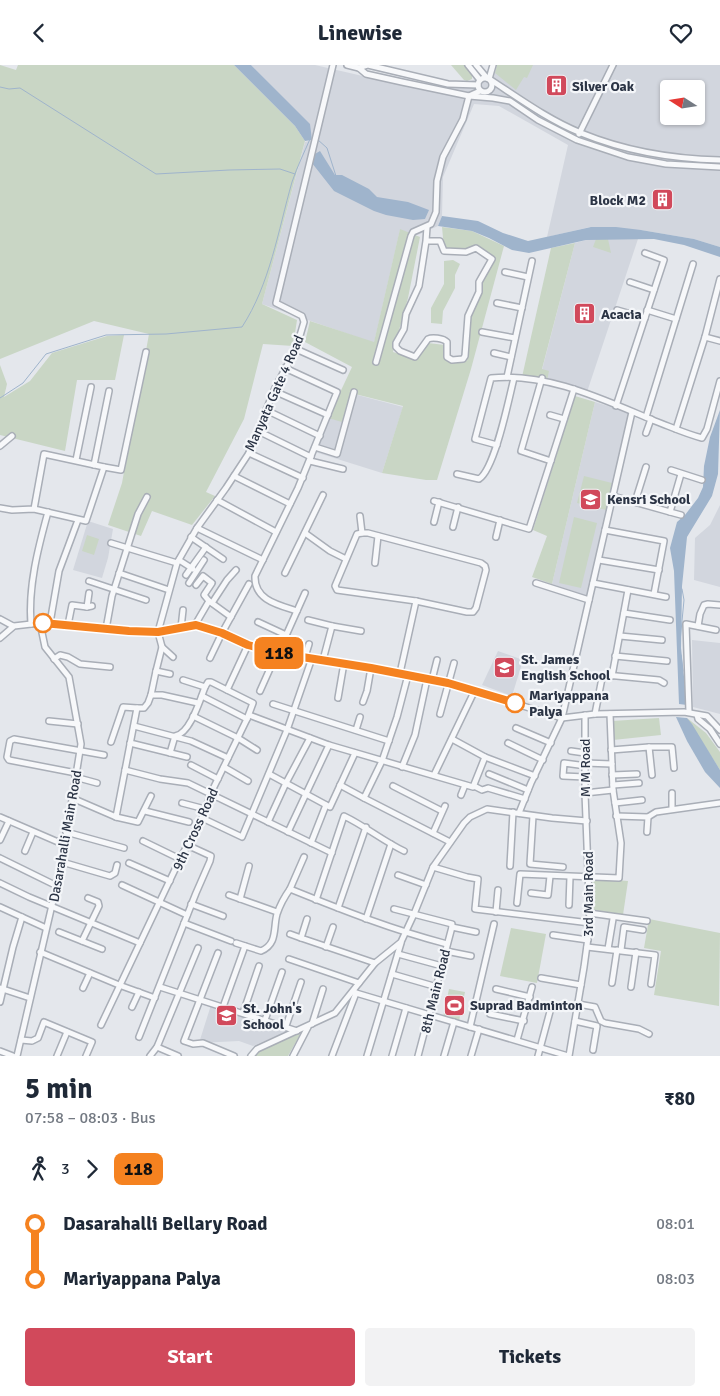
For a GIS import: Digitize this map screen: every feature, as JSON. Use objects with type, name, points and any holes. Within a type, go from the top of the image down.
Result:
[{"type":"street","name":"Manyata Gate 4 Road","points":[[158,632],[178,562],[191,537],[248,453],[274,391],[296,349],[304,322],[302,316],[276,303],[334,65]]},
{"type":"street","points":[[347,65],[359,68],[366,74],[469,96],[510,101]]},
{"type":"street","points":[[359,68],[368,65],[448,84],[479,85]]},
{"type":"street","points":[[468,65],[485,93],[489,91],[510,101],[538,120],[577,140],[639,160],[666,164],[720,167]]},
{"type":"street","points":[[476,65],[489,79],[517,99],[580,133],[630,149],[667,157],[720,160]]},
{"type":"street","points":[[489,91],[492,87],[489,79],[493,65]]},
{"type":"street","points":[[577,140],[614,65]]},
{"type":"street","points":[[426,241],[440,241],[444,251],[466,252],[479,249],[492,259],[479,282],[480,291],[468,316],[466,356],[463,359],[452,360],[447,357],[447,341],[444,340],[428,339],[415,357],[400,351],[396,347],[396,343],[404,329],[406,314],[420,282],[426,241],[429,225],[436,212],[438,181],[443,160],[463,119],[469,96],[479,85],[489,79]]},
{"type":"street","points":[[376,362],[411,236],[414,232],[429,225]]},
{"type":"street","points":[[616,406],[664,260],[644,253]]},
{"type":"street","points":[[507,377],[532,261]]},
{"type":"street","points":[[646,433],[648,418],[693,264]]},
{"type":"street","points":[[505,272],[528,277]]},
{"type":"street","points":[[676,429],[705,337],[720,279]]},
{"type":"street","points":[[630,282],[654,290]]},
{"type":"street","points":[[497,303],[522,308]]},
{"type":"street","points":[[617,310],[645,318]]},
{"type":"street","points":[[647,310],[676,319]]},
{"type":"street","points":[[482,332],[515,338]]},
{"type":"street","points":[[705,337],[720,341]]},
{"type":"street","points":[[296,349],[343,371]]},
{"type":"street","points":[[34,509],[44,454],[121,470],[146,352]]},
{"type":"street","points":[[494,353],[511,357]]},
{"type":"street","points":[[285,368],[337,392],[303,478],[255,576],[255,584],[261,595],[297,611]]},
{"type":"street","points":[[497,445],[474,439],[491,379],[514,377],[541,380],[574,389],[700,438],[703,438],[707,429],[720,381]]},
{"type":"street","points":[[457,474],[476,478],[482,477],[497,445],[514,377]]},
{"type":"street","points":[[541,380],[521,451],[551,461]]},
{"type":"street","points":[[76,460],[91,387]]},
{"type":"street","points":[[434,522],[437,501],[529,529],[574,389]]},
{"type":"street","points":[[94,465],[109,391]]},
{"type":"street","points":[[274,391],[328,415]]},
{"type":"street","points":[[315,447],[337,454],[354,392]]},
{"type":"street","points":[[266,410],[320,436]]},
{"type":"street","points":[[510,866],[516,813],[525,799],[562,718],[632,412]]},
{"type":"street","points":[[550,415],[564,419]]},
{"type":"street","points":[[258,431],[310,459],[343,469]]},
{"type":"street","points":[[0,446],[12,436]]},
{"type":"street","points":[[248,453],[303,478]]},
{"type":"street","points":[[0,508],[34,509],[86,523],[104,467]]},
{"type":"street","points":[[635,503],[646,467]]},
{"type":"street","points":[[671,470],[702,480]]},
{"type":"street","points":[[670,512],[681,474]]},
{"type":"street","points":[[234,476],[290,504]]},
{"type":"street","points":[[285,573],[323,495]]},
{"type":"street","points":[[613,496],[681,515]]},
{"type":"street","points":[[106,629],[114,589],[138,514],[147,497]]},
{"type":"street","points":[[217,500],[276,531]]},
{"type":"street","points":[[453,527],[458,507]]},
{"type":"street","points":[[31,624],[31,597],[35,570],[40,540],[48,512]]},
{"type":"street","points":[[360,516],[362,533]]},
{"type":"street","points":[[50,623],[59,571],[78,520]]},
{"type":"street","points":[[496,537],[500,520]]},
{"type":"street","points":[[197,528],[263,560]]},
{"type":"street","points":[[606,530],[664,541],[654,594]]},
{"type":"street","points":[[305,533],[330,551],[346,559]]},
{"type":"street","points":[[362,533],[378,536],[481,563],[485,566],[486,570],[476,608],[472,612],[416,601],[337,590],[335,586],[356,535],[362,533]]},
{"type":"street","points":[[375,563],[378,536]]},
{"type":"street","points":[[191,537],[224,559]]},
{"type":"street","points":[[111,543],[178,562],[196,571]]},
{"type":"street","points":[[186,575],[206,547]]},
{"type":"street","points":[[189,583],[204,560]]},
{"type":"street","points":[[599,560],[659,570]]},
{"type":"street","points":[[196,625],[210,602],[236,570]]},
{"type":"street","points":[[119,573],[170,590]]},
{"type":"street","points":[[196,585],[202,576],[212,583],[204,595],[210,602],[231,617]]},
{"type":"street","points":[[89,581],[146,600]]},
{"type":"street","points":[[536,583],[589,600]]},
{"type":"street","points":[[593,583],[666,597]]},
{"type":"street","points":[[210,658],[250,584]]},
{"type":"street","points":[[612,676],[628,590]]},
{"type":"street","points":[[68,625],[72,605],[90,607],[89,593]]},
{"type":"street","points":[[260,691],[305,593]]},
{"type":"street","points":[[400,673],[416,601]]},
{"type":"street","points":[[698,626],[704,605],[720,605]]},
{"type":"street","points":[[180,627],[183,610]]},
{"type":"street","points":[[624,613],[670,620]]},
{"type":"street","points":[[0,619],[13,627]]},
{"type":"street","points":[[308,620],[361,631]]},
{"type":"street","points":[[258,622],[286,635]]},
{"type":"street","points":[[0,638],[13,627],[40,623],[158,632],[196,625],[222,633],[248,645],[278,653],[344,663],[448,683],[476,690],[562,718],[596,714],[686,712],[707,716],[720,730]]},
{"type":"street","name":"Dasarahalli Main Road","points":[[17,1056],[62,862],[81,744],[69,677],[45,647],[40,623]]},
{"type":"street","points":[[686,712],[686,624],[716,630]]},
{"type":"street","points":[[324,660],[332,626]]},
{"type":"street","points":[[111,742],[123,707],[144,708],[148,703],[162,647],[158,632]]},
{"type":"street","points":[[620,635],[662,640]]},
{"type":"street","points":[[305,657],[309,644]]},
{"type":"street","points":[[227,690],[248,645]]},
{"type":"street","points":[[162,647],[173,657]]},
{"type":"street","points":[[54,659],[60,655],[68,657],[80,665],[110,667]]},
{"type":"street","points":[[616,656],[668,661]]},
{"type":"street","points":[[202,818],[242,837],[295,710],[312,658]]},
{"type":"street","points":[[402,767],[415,735],[437,660]]},
{"type":"street","points":[[338,698],[344,663]]},
{"type":"street","points":[[440,714],[454,663]]},
{"type":"street","points":[[363,702],[371,668]]},
{"type":"street","points":[[156,671],[170,674]]},
{"type":"street","points":[[364,798],[382,761],[397,717],[408,675]]},
{"type":"street","points":[[596,714],[602,678],[606,675],[664,683]]},
{"type":"street","points":[[183,679],[205,687]]},
{"type":"street","points":[[175,736],[183,733],[193,717],[205,687],[209,682],[253,703],[248,717]]},
{"type":"street","points":[[434,775],[476,690]]},
{"type":"street","points":[[151,695],[162,695],[198,703]]},
{"type":"street","points":[[202,696],[248,717],[329,745],[474,786],[482,790],[488,788],[525,799]]},
{"type":"street","points":[[273,703],[389,741]]},
{"type":"street","points":[[116,817],[137,708]]},
{"type":"street","points":[[517,903],[520,874],[618,879],[621,843],[614,803],[610,714]]},
{"type":"street","name":"M M Road","points":[[585,715],[585,753],[582,764],[585,777],[586,821]]},
{"type":"street","points":[[697,715],[698,719],[710,729],[720,744]]},
{"type":"street","points":[[193,717],[238,737],[257,749]]},
{"type":"street","name":"9th Cross Road","points":[[101,1025],[180,859],[202,818],[211,793],[248,717]]},
{"type":"street","points":[[356,730],[360,717]]},
{"type":"street","points":[[49,721],[78,724]]},
{"type":"street","points":[[134,726],[191,741],[228,758]]},
{"type":"street","points":[[516,728],[551,743]]},
{"type":"street","points":[[170,753],[175,736]]},
{"type":"street","points":[[268,822],[310,738]]},
{"type":"street","points":[[97,783],[76,775],[9,761],[7,757],[10,741],[14,739],[104,755]]},
{"type":"street","points":[[452,739],[485,757],[535,776]]},
{"type":"street","points":[[130,743],[187,757]]},
{"type":"street","points":[[508,743],[543,760]]},
{"type":"street","points":[[288,832],[329,745]]},
{"type":"street","points":[[649,747],[652,775]]},
{"type":"street","points":[[611,750],[672,747],[674,768]]},
{"type":"street","points":[[571,751],[585,753]]},
{"type":"street","points":[[269,773],[330,807],[355,753]]},
{"type":"street","points":[[474,786],[485,757]]},
{"type":"street","points":[[585,777],[563,776],[564,763],[612,764]]},
{"type":"street","points":[[190,765],[218,779]]},
{"type":"street","points":[[224,767],[248,781]]},
{"type":"street","points":[[125,770],[160,779],[188,783],[332,853]]},
{"type":"street","points":[[489,774],[528,790]]},
{"type":"street","points":[[612,775],[637,775]]},
{"type":"street","points":[[585,793],[640,783]]},
{"type":"street","points":[[340,785],[450,842]]},
{"type":"street","points":[[461,795],[465,785]]},
{"type":"street","points":[[393,786],[444,809],[433,833]]},
{"type":"street","points":[[672,793],[672,809]]},
{"type":"street","points":[[72,798],[116,817],[138,822],[151,796]]},
{"type":"street","points":[[614,803],[642,800]]},
{"type":"street","points":[[182,803],[205,809]]},
{"type":"street","points":[[616,816],[648,817],[656,812],[720,803]]},
{"type":"street","points":[[311,843],[326,805]]},
{"type":"street","points":[[367,1056],[401,942],[426,885],[432,864],[464,823],[487,809],[586,821]]},
{"type":"street","points":[[144,811],[189,822]]},
{"type":"street","points":[[533,815],[530,865],[563,867]]},
{"type":"street","points":[[316,899],[344,816],[366,827],[404,851]]},
{"type":"street","points":[[0,817],[64,845]]},
{"type":"street","points":[[646,832],[648,817]]},
{"type":"street","points":[[0,840],[9,821]]},
{"type":"street","name":"3rd Main Road","points":[[568,1056],[590,923],[586,821]]},
{"type":"street","points":[[338,908],[366,827]]},
{"type":"street","points":[[25,851],[34,832]]},
{"type":"street","points":[[66,832],[124,848]]},
{"type":"street","points":[[143,841],[180,859]]},
{"type":"street","points":[[366,919],[391,844]]},
{"type":"street","points":[[139,1037],[211,857],[187,845]]},
{"type":"street","points":[[184,923],[261,951],[269,947],[273,941],[277,912],[290,889],[304,857]]},
{"type":"street","points":[[0,858],[57,886]]},
{"type":"street","points":[[62,862],[110,876],[115,873],[117,865]]},
{"type":"street","points":[[129,863],[170,881]]},
{"type":"street","points":[[432,864],[478,879],[475,909],[590,923]]},
{"type":"street","points":[[240,899],[249,866]]},
{"type":"street","points":[[398,875],[426,885]]},
{"type":"street","points":[[531,893],[548,895],[550,876]]},
{"type":"street","points":[[569,905],[570,877]]},
{"type":"street","points":[[0,883],[140,943]]},
{"type":"street","points":[[122,885],[187,915]]},
{"type":"street","points":[[290,889],[366,919],[406,933],[447,944]]},
{"type":"street","points":[[496,912],[498,890]]},
{"type":"street","points":[[230,895],[277,912]]},
{"type":"street","points":[[82,941],[99,904],[88,898]]},
{"type":"street","points":[[191,904],[223,916]]},
{"type":"street","points":[[0,907],[46,928]]},
{"type":"street","points":[[394,909],[452,924],[452,927],[476,932]]},
{"type":"street","points":[[589,913],[647,921]]},
{"type":"street","points":[[0,1002],[1,989],[22,917]]},
{"type":"street","points":[[301,938],[308,919]]},
{"type":"street","points":[[608,949],[613,919]]},
{"type":"street","points":[[470,1027],[494,924]]},
{"type":"street","points":[[326,947],[333,927]]},
{"type":"street","name":"8th Main Road","points":[[418,1056],[452,927]]},
{"type":"street","points":[[612,983],[624,927],[643,930]]},
{"type":"street","points":[[59,932],[102,949]]},
{"type":"street","points":[[290,935],[375,963]]},
{"type":"street","points":[[553,935],[588,940]]},
{"type":"street","points":[[332,1056],[358,983],[375,963],[401,942]]},
{"type":"street","points":[[222,1007],[245,946]]},
{"type":"street","points":[[587,947],[655,955],[651,984]]},
{"type":"street","points":[[150,1056],[157,1047],[198,948]]},
{"type":"street","points":[[446,951],[471,956]]},
{"type":"street","points":[[40,952],[155,998]]},
{"type":"street","points":[[631,987],[636,952]]},
{"type":"street","points":[[218,953],[184,1041],[193,1044],[203,1043],[234,1056]]},
{"type":"street","points":[[398,954],[442,966]]},
{"type":"street","points":[[289,959],[358,983]]},
{"type":"street","points":[[243,1013],[259,966]]},
{"type":"street","points":[[265,1020],[282,972]]},
{"type":"street","points":[[83,988],[90,973]]},
{"type":"street","points":[[392,974],[437,987]]},
{"type":"street","points":[[542,978],[581,985]]},
{"type":"street","points":[[286,1026],[301,982]]},
{"type":"street","points":[[160,987],[297,1031]]},
{"type":"street","points":[[517,1040],[524,1021],[532,987]]},
{"type":"street","points":[[1,989],[30,998]]},
{"type":"street","points":[[293,1056],[310,1025],[323,989]]},
{"type":"street","points":[[496,989],[530,997]]},
{"type":"street","points":[[132,1007],[139,992]]},
{"type":"street","points":[[354,992],[568,1056]]},
{"type":"street","points":[[251,1056],[257,1049],[335,1013],[354,992]]},
{"type":"street","points":[[538,1056],[552,1004]]},
{"type":"street","points":[[578,1004],[595,1007],[601,1021],[605,1023],[639,1029],[649,1034]]},
{"type":"street","points":[[392,1056],[406,1008]]},
{"type":"street","points":[[490,1014],[524,1021]]},
{"type":"street","points":[[575,1021],[597,1026],[593,1050]]},
{"type":"street","points":[[21,1040],[32,1041],[38,1038],[44,1022],[92,1042],[86,1056]]},
{"type":"street","points":[[444,1056],[454,1022]]},
{"type":"street","points":[[471,1056],[479,1029]]},
{"type":"street","points":[[57,1056],[67,1032]]},
{"type":"street","points":[[157,1047],[178,1056]]},
{"type":"street","points":[[0,1051],[14,1056]]},
{"type":"shaded area","points":[[251,65],[315,65],[393,83],[467,82],[495,73],[497,65],[720,65],[720,247],[694,239],[641,230],[587,392],[547,381],[542,370],[575,243],[586,240],[590,227],[547,237],[568,145],[499,106],[474,104],[443,177],[442,216],[438,226],[415,236],[400,230],[374,343],[262,304],[305,142],[312,140],[309,124]]},
{"type":"shaded area","points":[[350,393],[403,407],[382,473],[315,452],[328,418],[342,421]]},
{"type":"shaded area","name":"Kensri School","points":[[595,402],[630,413],[588,596],[552,584]]},
{"type":"shaded area","points":[[720,505],[720,587],[694,580],[695,538],[710,525]]},
{"type":"shaded area","points":[[88,521],[113,529],[102,578],[73,570]]},
{"type":"shaded area","points":[[692,640],[720,643],[720,714],[693,707]]},
{"type":"shaded area","name":"St. James English School","points":[[498,651],[523,660],[512,696],[482,685]]},
{"type":"shaded area","name":"St. John's School","points":[[211,1005],[291,1030],[253,1046],[239,1041],[199,1043]]},
{"type":"green space","points":[[0,65],[16,70],[18,65],[234,65],[295,126],[305,141],[262,304],[297,320],[293,346],[263,344],[244,419],[206,492],[215,496],[192,525],[152,511],[141,536],[108,525],[122,483],[149,334],[94,321],[0,359]]},
{"type":"green space","points":[[451,65],[464,65],[472,74],[472,79],[464,80]]},
{"type":"green space","points":[[497,65],[533,65],[527,78],[524,77],[516,90],[495,73]]},
{"type":"green space","points":[[442,227],[472,231],[504,246],[471,369],[437,480],[426,480],[382,473],[403,406],[351,393],[342,422],[328,418],[352,367],[305,342],[310,321],[374,342],[400,229],[420,237],[408,298],[393,352],[416,359],[428,343],[445,345],[446,361],[467,361],[470,316],[482,294],[482,281],[495,257],[476,246],[466,249],[444,248]]},
{"type":"green space","points":[[596,239],[608,239],[611,253],[593,247]]},
{"type":"green space","points":[[575,243],[542,369],[549,371],[547,381],[522,377],[551,248]]},
{"type":"green space","points":[[453,260],[460,264],[455,275],[455,288],[443,311],[442,324],[431,323],[431,308],[444,284],[444,261]]},
{"type":"green space","points":[[124,335],[115,380],[77,380],[65,451],[0,435],[0,365],[7,384],[4,397],[30,381],[52,353],[107,336]]},
{"type":"green space","points":[[575,396],[595,402],[552,584],[532,577],[547,536],[533,530]]},
{"type":"green space","points":[[584,476],[612,483],[606,510],[577,503]]},
{"type":"green space","points":[[574,517],[597,523],[581,588],[559,583]]},
{"type":"green space","points":[[87,535],[99,539],[94,555],[82,551]]},
{"type":"green space","points":[[659,718],[661,735],[613,740],[612,721]]},
{"type":"green space","points":[[687,718],[706,733],[720,752],[720,770]]},
{"type":"green space","points":[[590,878],[628,881],[623,915],[591,911]]},
{"type":"green space","points":[[649,919],[720,933],[719,1006],[654,995],[661,951],[644,948]]},
{"type":"green space","points":[[511,928],[546,934],[537,983],[500,976]]},
{"type":"green space","name":"Suprad Badminton","points":[[449,989],[465,992],[459,1021],[443,1017]]},
{"type":"green space","points":[[301,1033],[288,1056],[254,1056],[258,1051]]},
{"type":"water","points":[[234,65],[251,65],[310,124],[312,140],[305,141],[295,126]]},
{"type":"water","points":[[320,151],[335,175],[342,175],[369,189],[377,197],[408,202],[429,210],[425,219],[413,220],[386,215],[334,191],[308,158]]},
{"type":"water","points":[[442,216],[478,221],[503,233],[528,241],[591,227],[641,230],[694,239],[720,247],[720,257],[684,245],[654,239],[586,240],[529,253],[512,250],[472,231],[438,226]]},
{"type":"water","points":[[720,410],[718,474],[712,496],[687,537],[682,586],[681,648],[687,705],[679,704],[674,571],[670,548],[677,522],[698,498],[703,487],[704,466],[710,437]]},
{"type":"water","points":[[676,717],[687,718],[692,724],[720,770],[720,788],[705,772]]},
{"type":"waterway","points":[[0,87],[9,89],[20,88],[156,174],[280,169],[295,174]]},
{"type":"waterway","points":[[0,398],[23,383],[46,354],[106,335],[166,334],[242,327],[260,293],[292,182],[310,139]]},
{"type":"waterway","points":[[317,139],[327,148],[336,176]]},
{"type":"waterway","points":[[680,642],[684,600],[682,589]]},
{"type":"waterway","points":[[681,655],[683,671]]},
{"type":"bus line","name":"118","points":[[43,623],[158,632],[196,625],[222,633],[248,645],[277,653],[448,683],[515,703]]},
{"type":"place","name":"Silver Oak","points":[[556,86]]},
{"type":"place","name":"Block M2","points":[[662,200]]},
{"type":"place","name":"Acacia","points":[[585,314]]},
{"type":"place","name":"Kensri School","points":[[591,499]]},
{"type":"place","name":"St. James English School","points":[[505,667]]},
{"type":"place","name":"Mariyappana Palya","points":[[515,703]]},
{"type":"place","name":"Suprad Badminton","points":[[454,1005]]},
{"type":"place","name":"St. John's School","points":[[227,1016]]}]
